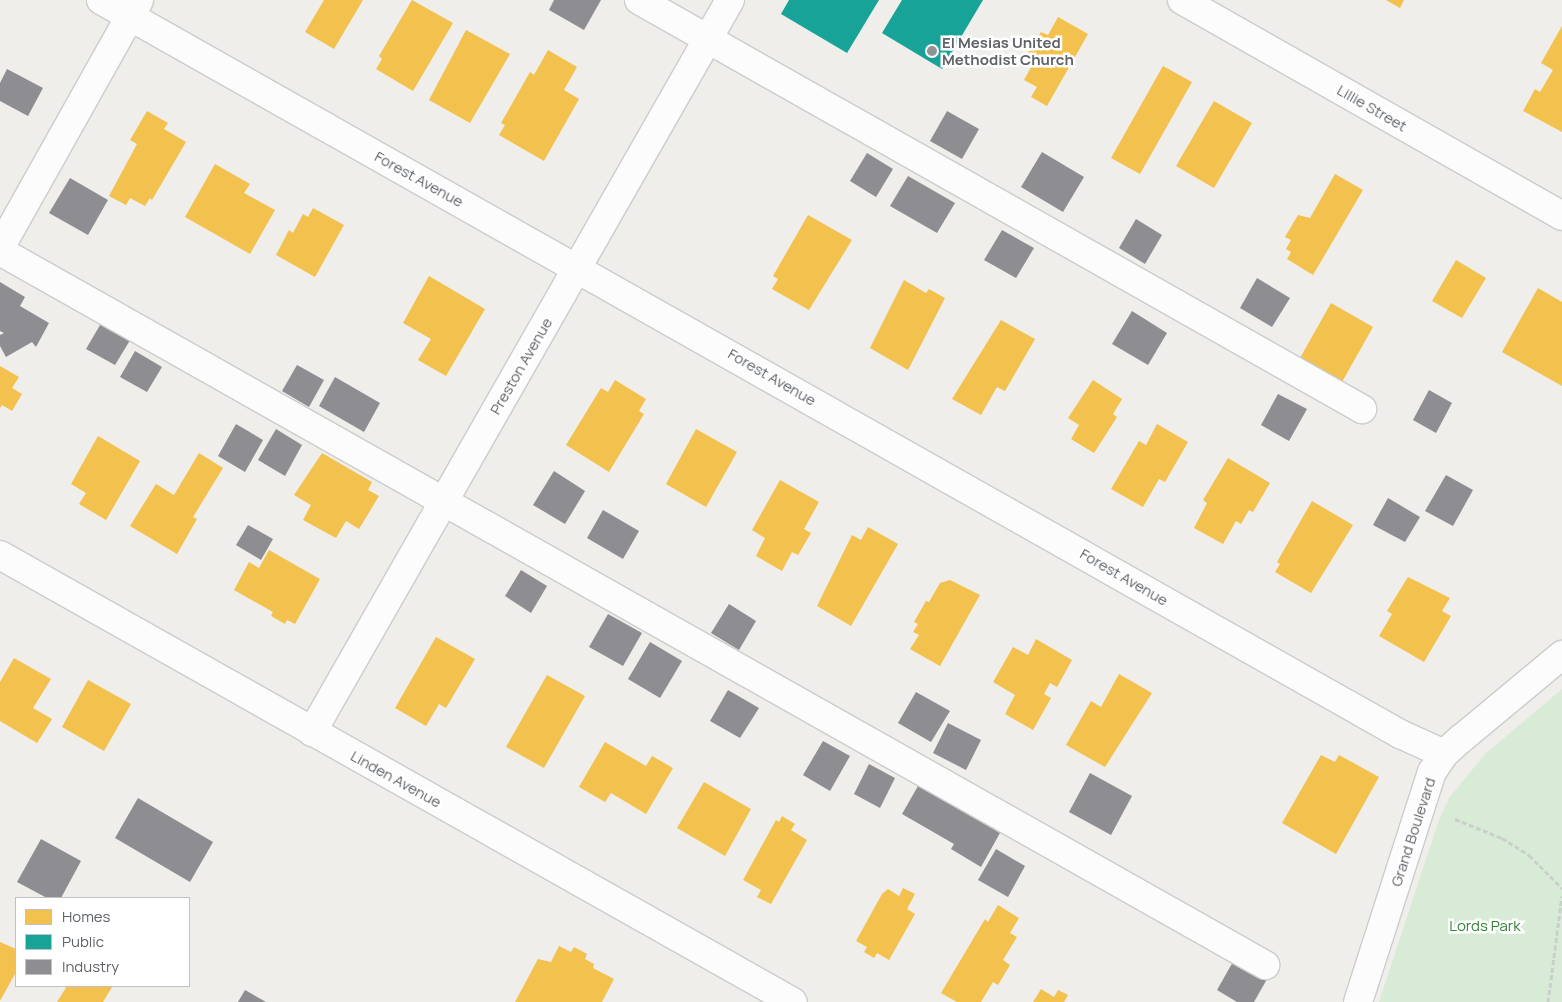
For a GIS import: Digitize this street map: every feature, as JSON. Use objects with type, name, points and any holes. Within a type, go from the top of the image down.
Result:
[{"type":"street","name":"Forest Avenue","points":[[101,0],[134,8],[578,268],[1400,734],[1444,754]]},
{"type":"street","points":[[640,0],[1362,409]]},
{"type":"street","name":"Preston Avenue","points":[[312,732],[730,0]]},
{"type":"street","name":"Lillie Street","points":[[1182,0],[1562,216]]},
{"type":"street","points":[[134,8],[0,250],[1265,965]]},
{"type":"street","name":"Linden Avenue","points":[[0,555],[793,1002]]},
{"type":"street","name":"Grand Boulevard","points":[[1358,1002],[1423,792],[1444,754],[1562,655]]},
{"type":"path","points":[[1455,819],[1502,838],[1529,855],[1562,888]]},
{"type":"path","points":[[1548,1002],[1562,896]]},
{"type":"green space","name":"Lords Park","points":[[1562,689],[1562,1002],[1379,1002],[1439,820],[1449,798],[1485,754]]},
{"type":"building: Homes","points":[[324,0],[363,0],[334,49],[305,32]]},
{"type":"building: Homes","points":[[412,0],[453,23],[413,91],[376,69],[382,59],[379,56]]},
{"type":"building: Homes","points":[[1386,0],[1404,0],[1400,8]]},
{"type":"building: Homes","points":[[1058,17],[1088,34],[1047,106],[1031,97],[1037,87],[1024,80],[1034,62],[1026,57],[1041,32],[1048,35]]},
{"type":"building: Homes","points":[[1562,26],[1562,132],[1523,111],[1535,89],[1540,92],[1553,70],[1541,63]]},
{"type":"building: Homes","points":[[466,30],[510,54],[470,123],[429,100]]},
{"type":"building: Homes","points":[[548,50],[577,67],[564,90],[579,99],[544,161],[499,135],[505,125],[501,123],[530,72],[534,75]]},
{"type":"building: Homes","points":[[1163,66],[1192,82],[1140,174],[1111,158]]},
{"type":"building: Homes","points":[[1214,101],[1252,123],[1214,188],[1176,166]]},
{"type":"building: Homes","points":[[147,111],[168,123],[164,129],[186,142],[152,200],[150,198],[145,206],[130,198],[126,205],[109,196],[137,144],[130,140]]},
{"type":"building: Homes","points":[[215,164],[250,184],[244,193],[275,210],[250,254],[185,217]]},
{"type":"building: Homes","points":[[1335,174],[1363,190],[1313,275],[1287,259],[1291,252],[1286,249],[1291,240],[1285,237],[1298,215],[1310,218]]},
{"type":"building: Homes","points":[[313,208],[344,225],[315,277],[276,255],[289,230],[293,233],[303,214],[308,217]]},
{"type":"building: Homes","points":[[808,215],[852,240],[809,310],[772,289],[778,279],[773,276]]},
{"type":"building: Homes","points":[[1456,260],[1486,278],[1462,318],[1432,301]]},
{"type":"building: Homes","points":[[429,276],[485,309],[446,376],[418,360],[431,339],[403,323]]},
{"type":"building: Homes","points":[[904,280],[926,293],[929,289],[945,298],[908,370],[870,348]]},
{"type":"building: Homes","points":[[1538,288],[1562,302],[1562,386],[1502,352]]},
{"type":"building: Homes","points":[[1331,303],[1373,327],[1342,382],[1300,358]]},
{"type":"building: Homes","points":[[1001,320],[1035,339],[1005,391],[997,387],[981,415],[952,399]]},
{"type":"building: Homes","points":[[0,366],[19,377],[12,388],[22,394],[12,411],[2,405],[0,408]]},
{"type":"building: Homes","points":[[615,380],[646,399],[639,411],[644,414],[609,472],[566,445],[601,388],[608,392]]},
{"type":"building: Homes","points":[[1093,380],[1122,399],[1113,414],[1117,417],[1094,453],[1071,439],[1079,425],[1068,418]]},
{"type":"building: Homes","points":[[1157,424],[1188,442],[1165,482],[1159,479],[1143,507],[1111,489],[1139,441],[1146,445]]},
{"type":"building: Homes","points":[[696,429],[737,452],[706,507],[666,484]]},
{"type":"building: Homes","points":[[98,436],[140,461],[106,520],[79,504],[86,493],[71,484]]},
{"type":"building: Homes","points":[[199,453],[223,468],[193,517],[197,519],[177,554],[130,526],[156,484],[174,495]]},
{"type":"building: Homes","points":[[322,453],[372,482],[368,490],[379,496],[359,529],[346,521],[336,538],[303,520],[311,505],[294,495]]},
{"type":"building: Homes","points":[[1228,458],[1270,483],[1253,512],[1249,510],[1241,524],[1236,521],[1223,544],[1194,528],[1207,503],[1203,500]]},
{"type":"building: Homes","points":[[780,480],[819,502],[804,529],[811,533],[798,555],[792,552],[782,571],[756,556],[765,538],[752,530]]},
{"type":"building: Homes","points":[[1312,501],[1353,525],[1311,593],[1275,572],[1280,564],[1277,562]]},
{"type":"building: Homes","points":[[868,527],[898,544],[851,626],[817,606],[852,535],[861,540]]},
{"type":"building: Homes","points":[[269,550],[320,579],[295,624],[287,620],[285,624],[271,616],[273,612],[234,590],[249,562],[259,568]]},
{"type":"building: Homes","points":[[1408,577],[1450,598],[1442,611],[1451,616],[1424,662],[1379,636],[1392,614],[1387,611]]},
{"type":"building: Homes","points":[[950,580],[980,595],[940,666],[910,649],[919,635],[913,632],[918,624],[914,622],[926,601],[929,602],[940,583]]},
{"type":"building: Homes","points":[[436,637],[475,659],[446,708],[439,704],[426,726],[395,708]]},
{"type":"building: Homes","points":[[1036,639],[1072,660],[1057,687],[1050,683],[1044,694],[1051,698],[1033,730],[1005,714],[1015,695],[993,682],[1013,647],[1028,655]]},
{"type":"building: Homes","points":[[14,658],[51,679],[33,708],[52,719],[37,743],[0,721],[0,682]]},
{"type":"building: Homes","points":[[1119,674],[1152,693],[1105,767],[1066,745],[1091,701],[1101,707]]},
{"type":"building: Homes","points":[[547,675],[585,696],[544,768],[506,747]]},
{"type":"building: Homes","points":[[88,680],[131,704],[104,751],[62,727]]},
{"type":"building: Homes","points":[[605,742],[646,766],[652,756],[673,768],[646,814],[611,793],[605,802],[579,787]]},
{"type":"building: Homes","points":[[1321,755],[1335,762],[1339,755],[1379,777],[1336,854],[1282,823]]},
{"type":"building: Homes","points":[[704,782],[751,809],[725,856],[677,828]]},
{"type":"building: Homes","points":[[782,816],[795,824],[791,830],[807,840],[771,904],[757,897],[761,890],[743,880],[776,820],[779,822]]},
{"type":"building: Homes","points":[[903,888],[915,894],[907,909],[915,914],[889,960],[877,953],[874,958],[864,952],[867,947],[856,941],[882,894],[888,889],[899,896]]},
{"type":"building: Homes","points":[[998,905],[1019,918],[1010,933],[1017,937],[1003,960],[1010,965],[998,985],[993,982],[981,1002],[957,1002],[941,993],[985,919],[988,922]]},
{"type":"building: Homes","points":[[0,942],[15,949],[15,974],[0,1001]]},
{"type":"building: Homes","points":[[559,946],[571,952],[574,947],[587,954],[585,959],[594,964],[593,968],[614,979],[602,1002],[515,1002],[538,959],[551,962]]},
{"type":"building: Homes","points":[[66,987],[112,987],[103,1002],[57,1002]]},
{"type":"building: Homes","points":[[1041,989],[1054,997],[1058,990],[1068,995],[1064,1002],[1033,1002]]},
{"type":"building: Public","points":[[789,0],[879,0],[847,53],[781,14]]},
{"type":"building: Public","name":"El Mesias United Methodist Church","points":[[902,0],[983,0],[942,69],[882,33]]},
{"type":"building: Industry","points":[[554,0],[601,0],[584,30],[549,10]]},
{"type":"building: Industry","points":[[7,69],[43,88],[28,116],[0,101],[0,83]]},
{"type":"building: Industry","points":[[947,111],[979,129],[962,159],[930,141]]},
{"type":"building: Industry","points":[[1042,152],[1084,177],[1063,212],[1021,187]]},
{"type":"building: Industry","points":[[867,153],[893,169],[876,197],[850,181]]},
{"type":"building: Industry","points":[[908,176],[955,203],[937,233],[890,206]]},
{"type":"building: Industry","points":[[70,178],[108,200],[88,235],[49,213]]},
{"type":"building: Industry","points":[[1136,219],[1162,235],[1145,264],[1119,248]]},
{"type":"building: Industry","points":[[1002,230],[1034,248],[1016,278],[984,260]]},
{"type":"building: Industry","points":[[1257,278],[1290,298],[1272,327],[1240,308]]},
{"type":"building: Industry","points":[[0,282],[25,297],[20,306],[49,323],[36,347],[32,342],[6,357],[0,346],[0,335],[4,333],[0,331]]},
{"type":"building: Industry","points":[[1132,311],[1167,333],[1148,365],[1112,344]]},
{"type":"building: Industry","points":[[103,320],[132,337],[115,365],[86,349]]},
{"type":"building: Industry","points":[[135,351],[162,367],[147,392],[120,377]]},
{"type":"building: Industry","points":[[297,365],[324,380],[309,407],[282,391]]},
{"type":"building: Industry","points":[[335,377],[380,403],[364,432],[319,406]]},
{"type":"building: Industry","points":[[1429,390],[1452,403],[1436,433],[1413,420]]},
{"type":"building: Industry","points":[[1278,394],[1307,409],[1289,441],[1261,425]]},
{"type":"building: Industry","points":[[236,424],[263,440],[245,472],[218,456]]},
{"type":"building: Industry","points":[[276,429],[302,445],[285,476],[258,460]]},
{"type":"building: Industry","points":[[554,471],[585,491],[565,524],[533,505]]},
{"type":"building: Industry","points":[[1446,475],[1473,490],[1453,526],[1425,511]]},
{"type":"building: Industry","points":[[1388,498],[1420,517],[1405,542],[1373,525]]},
{"type":"building: Industry","points":[[603,510],[639,531],[623,559],[587,538]]},
{"type":"building: Industry","points":[[248,525],[273,539],[261,560],[236,545]]},
{"type":"building: Industry","points":[[521,570],[547,586],[531,613],[505,596]]},
{"type":"building: Industry","points":[[729,604],[756,621],[739,650],[711,633]]},
{"type":"building: Industry","points":[[608,614],[642,633],[623,666],[589,647]]},
{"type":"building: Industry","points":[[650,642],[682,661],[660,698],[628,679]]},
{"type":"building: Industry","points":[[728,690],[759,708],[740,738],[710,721]]},
{"type":"building: Industry","points":[[916,692],[950,711],[931,742],[898,723]]},
{"type":"building: Industry","points":[[948,723],[981,740],[966,770],[933,753]]},
{"type":"building: Industry","points":[[823,741],[850,756],[830,791],[803,775]]},
{"type":"building: Industry","points":[[869,764],[895,778],[880,808],[854,794]]},
{"type":"building: Industry","points":[[1090,773],[1132,796],[1111,835],[1069,812]]},
{"type":"building: Industry","points":[[918,786],[1000,833],[981,867],[951,849],[954,844],[902,814]]},
{"type":"building: Industry","points":[[138,798],[213,842],[190,882],[115,838]]},
{"type":"building: Industry","points":[[41,839],[81,861],[62,897],[45,897],[17,882]]},
{"type":"building: Industry","points":[[996,849],[1025,866],[1008,897],[978,880]]},
{"type":"building: Industry","points":[[1234,960],[1267,979],[1254,1002],[1237,1002],[1217,990]]},
{"type":"building: Industry","points":[[245,990],[266,1002],[238,1002]]},
{"type":"place","name":"El Mesias United Methodist Church","points":[[932,51]]}]
